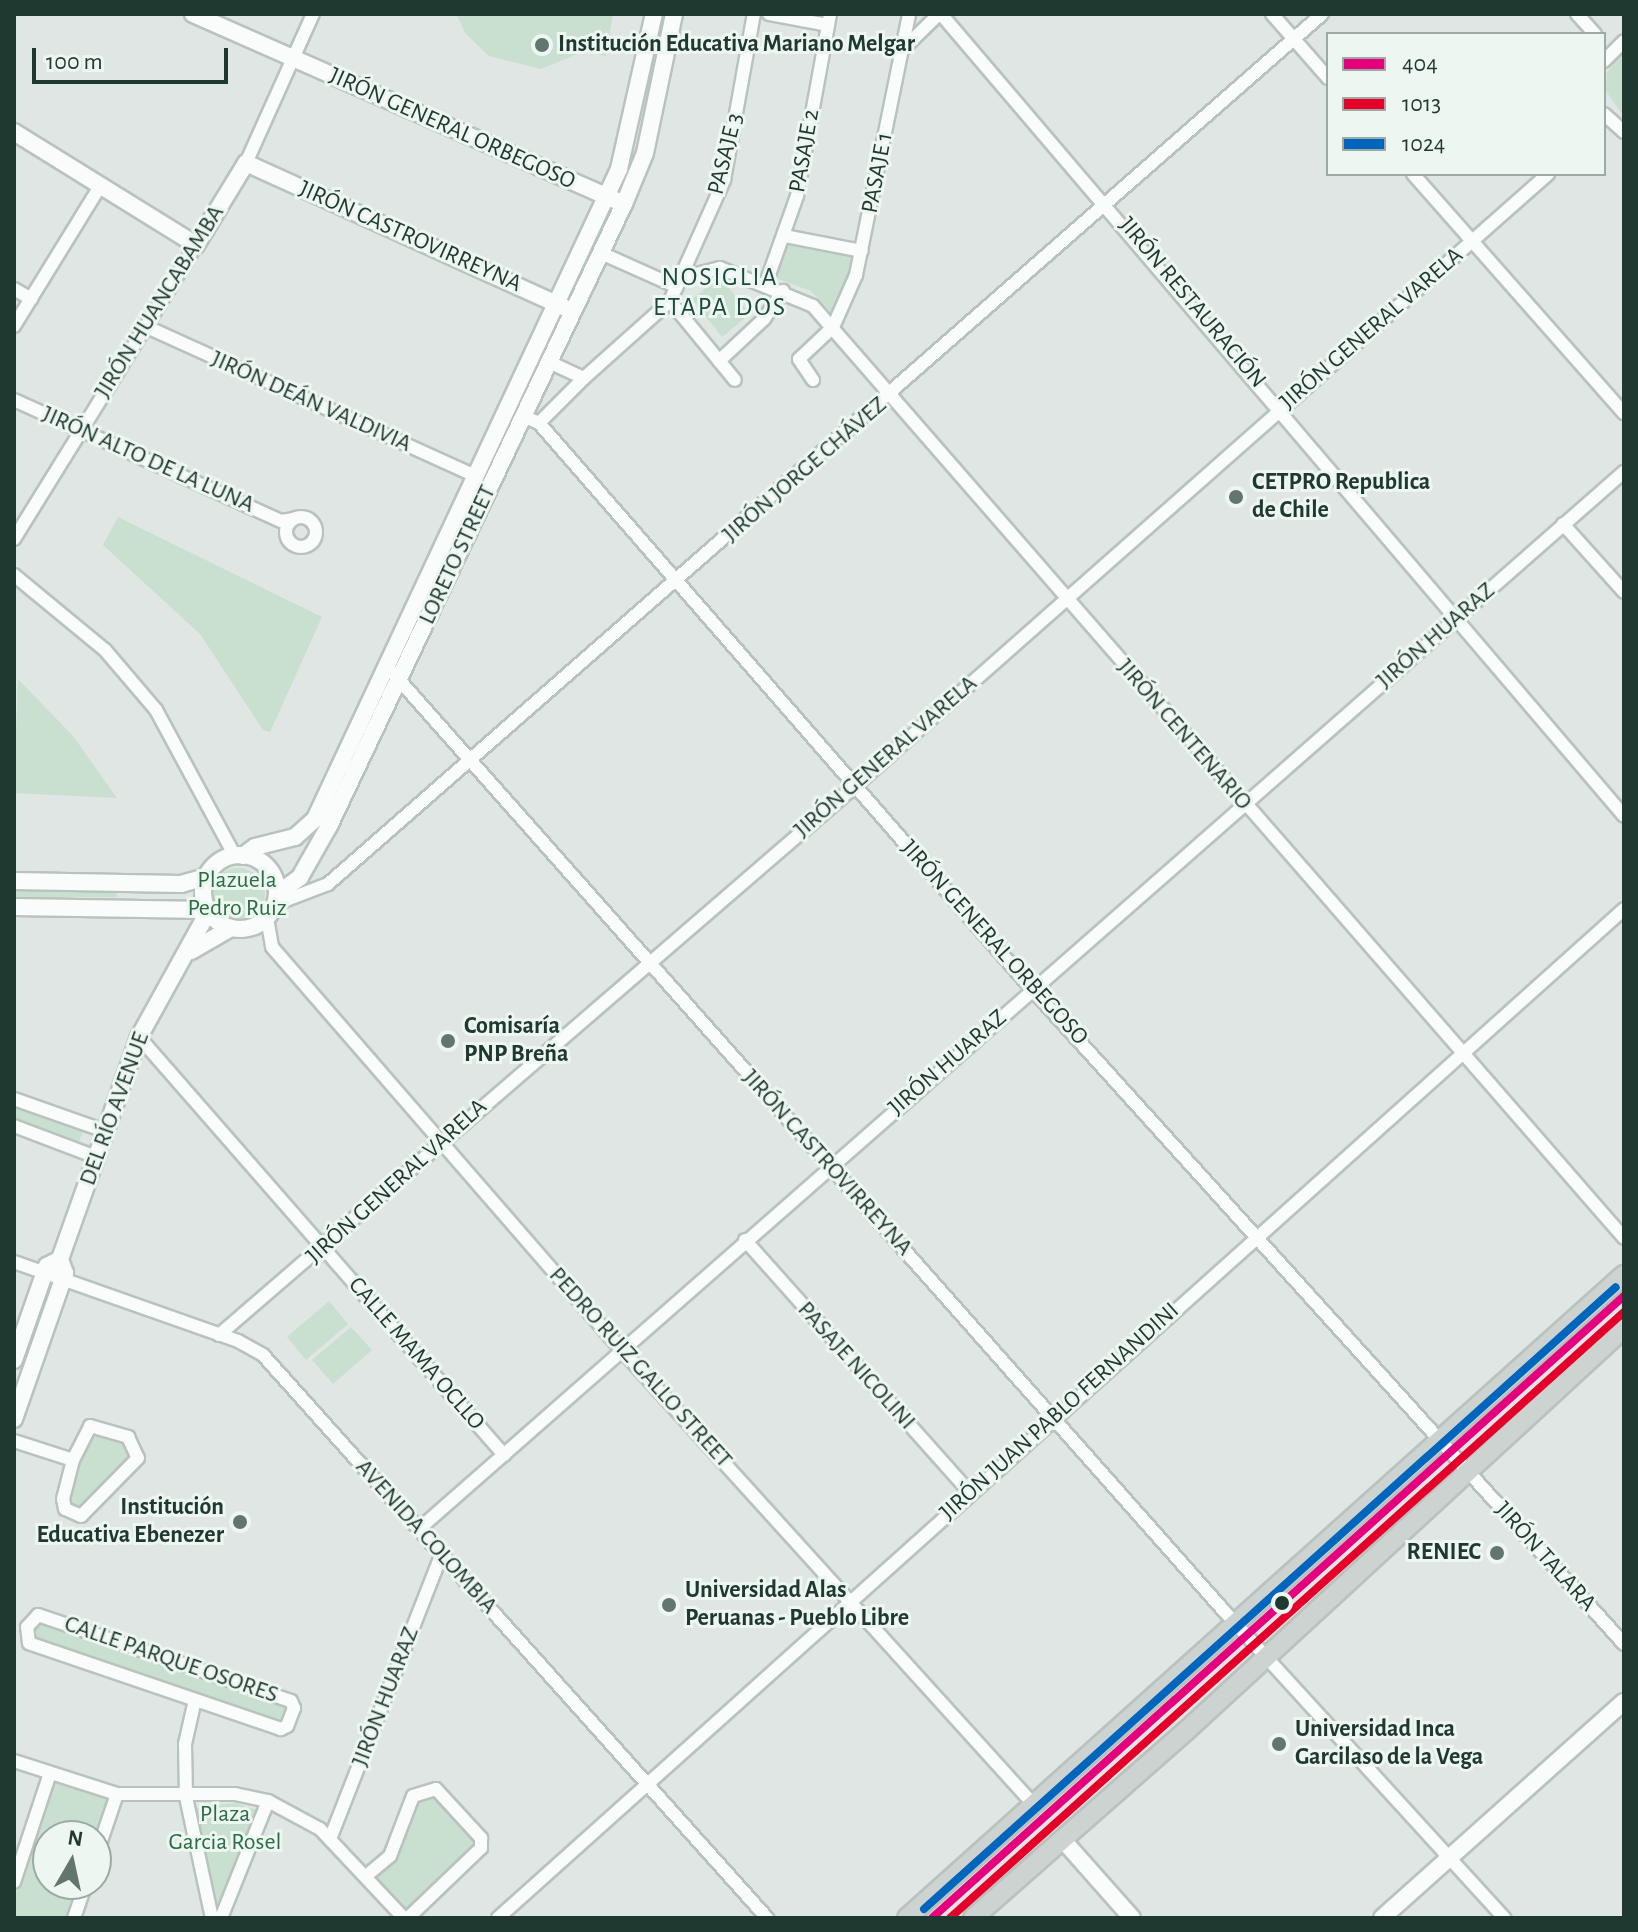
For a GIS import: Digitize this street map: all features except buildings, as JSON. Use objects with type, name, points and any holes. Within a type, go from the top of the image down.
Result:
[{"type":"main road","name":"JIRÓN GENERAL ORBEGOSO","points":[[193,14],[624,204]]},
{"type":"main road","name":"LORETO STREET","points":[[239,856],[255,847],[295,837],[315,819],[531,420],[565,307],[630,134],[654,14]]},
{"type":"main road","name":"LORETO STREET","points":[[273,905],[309,863],[394,674],[476,476],[565,307],[601,253],[624,204],[645,153],[674,14]]},
{"type":"main road","points":[[14,132],[196,245]]},
{"type":"main road","name":"JIRÓN HUANCABAMBA","points":[[196,245],[246,163]]},
{"type":"main road","name":"JIRÓN CASTROVIRREYNA","points":[[246,163],[565,307]]},
{"type":"main road","points":[[14,881],[181,884],[206,877],[218,863],[239,856],[264,864],[273,905],[251,928],[231,928],[208,911],[14,907]]},
{"type":"main road","points":[[206,877],[208,911]]},
{"type":"main road","points":[[122,883],[122,909]]},
{"type":"main road","name":"DEL RÍO AVENUE","points":[[15,1414],[63,1279],[60,1259],[139,1037],[208,911]]},
{"type":"main road","name":"DEL RÍO AVENUE","points":[[180,963],[208,939],[231,928]]},
{"type":"main road","name":"DEL RÍO AVENUE","points":[[14,1360],[45,1272],[60,1259]]},
{"type":"main road","points":[[907,1918],[1624,1275]]},
{"type":"main road","points":[[973,1918],[1266,1658],[1467,1469],[1624,1328]]},
{"type":"main road","points":[[1382,1918],[1624,1702]]},
{"type":"main road","points":[[1063,1840],[1132,1918]]},
{"type":"street","name":"JIRÓN HUANCABAMBA","points":[[246,163],[313,14]]},
{"type":"street","name":"PASAJE 3","points":[[670,301],[724,180],[754,14]]},
{"type":"street","points":[[769,14],[829,20]]},
{"type":"street","name":"PASAJE 1","points":[[833,327],[862,251],[909,14]]},
{"type":"street","points":[[902,50],[940,14]]},
{"type":"street","name":"JIRÓN RESTAURACIÓN","points":[[940,14],[1108,204],[1624,816]]},
{"type":"street","points":[[1272,14],[1326,76]]},
{"type":"street","name":"JIRÓN JORGE CHÁVEZ","points":[[273,905],[328,884],[474,760],[677,580],[892,396],[1322,14]]},
{"type":"street","points":[[1577,14],[1593,32]]},
{"type":"street","name":"PASAJE 2","points":[[766,283],[785,236],[829,20]]},
{"type":"street","points":[[1606,53],[1624,41]]},
{"type":"street","points":[[1606,121],[1624,132]]},
{"type":"street","points":[[1415,176],[1624,413]]},
{"type":"street","name":"JIRÓN GENERAL VARELA","points":[[219,1335],[855,786],[1546,176]]},
{"type":"street","points":[[14,326],[100,186]]},
{"type":"street","points":[[785,236],[862,251]]},
{"type":"street","name":"JIRÓN HUANCABAMBA","points":[[14,539],[196,245]]},
{"type":"street","points":[[601,253],[679,283],[720,268]]},
{"type":"street","name":"JIRÓN CENTENARIO","points":[[691,257],[783,291],[813,306],[833,327],[1065,600],[1463,1050],[1624,1238]]},
{"type":"street","points":[[14,289],[31,299]]},
{"type":"street","points":[[719,361],[764,319],[783,291]]},
{"type":"street","points":[[531,420],[584,378],[670,301],[735,380]]},
{"type":"street","name":"JIRÓN DEÁN VALDIVIA","points":[[147,327],[476,476]]},
{"type":"street","points":[[813,380],[799,359],[833,327]]},
{"type":"street","points":[[549,362],[584,378]]},
{"type":"street","name":"JIRÓN ALTO DE LA LUNA","points":[[14,400],[287,524]]},
{"type":"street","name":"JIRÓN GENERAL ORBEGOSO","points":[[531,420],[677,580],[1032,989],[1467,1469]]},
{"type":"street","name":"JIRÓN HUARAZ","points":[[419,1529],[620,1348],[1624,472]]},
{"type":"street","points":[[1563,524],[1624,592]]},
{"type":"street","points":[[14,575],[94,639],[156,710],[239,856]]},
{"type":"street","name":"JIRÓN CASTROVIRREYNA","points":[[394,674],[474,760],[650,964],[1266,1658],[1451,1856],[1504,1918]]},
{"type":"street","name":"PEDRO RUIZ GALLO STREET","points":[[273,905],[272,947],[620,1348],[1035,1806]]},
{"type":"street","name":"JIRÓN JUAN PABLO FERNANDINI","points":[[498,1918],[969,1491],[1624,909]]},
{"type":"street","name":"CALLE MAMA OCLLO","points":[[139,1037],[504,1455]]},
{"type":"street","points":[[14,1091],[19,1100],[105,1131]]},
{"type":"street","points":[[14,1126],[96,1157]]},
{"type":"street","name":"PASAJE NICOLINI","points":[[745,1240],[969,1491]]},
{"type":"street","name":"AVENIDA COLOMBIA","points":[[14,1262],[219,1335],[263,1355],[767,1918]]},
{"type":"street","points":[[90,1426],[128,1437],[138,1452],[135,1464],[85,1516],[63,1504],[73,1460],[90,1426]]},
{"type":"street","points":[[14,1441],[73,1460]]},
{"type":"street","name":"JIRÓN TALARA","points":[[1467,1469],[1624,1644]]},
{"type":"street","name":"JIRÓN HUARAZ","points":[[330,1839],[441,1556]]},
{"type":"street","name":"CALLE PARQUE OSORES","points":[[38,1615],[291,1701],[294,1708],[281,1729],[29,1643],[27,1627],[38,1615]]},
{"type":"street","name":"CALLE PARQUE OSORES","points":[[14,1623],[27,1627]]},
{"type":"street","points":[[195,1700],[185,1744],[186,1797],[212,1918]]},
{"type":"street","points":[[14,1761],[117,1794],[186,1797],[227,1793],[268,1801],[330,1839],[406,1918],[481,1848],[481,1838],[436,1789],[413,1796],[390,1856],[366,1876]]},
{"type":"street","points":[[14,1882],[50,1773]]},
{"type":"street","points":[[108,1820],[117,1794]]},
{"type":"street","points":[[221,1918],[268,1801]]},
{"type":"green space","points":[[456,14],[613,14],[606,56],[585,51],[541,69],[489,56],[466,34]]},
{"type":"green space","points":[[1624,51],[1624,117],[1606,91],[1607,73]]},
{"type":"green space","points":[[789,242],[854,258],[832,313],[811,291],[775,278]]},
{"type":"green space","points":[[720,277],[750,314],[722,337],[692,299]]},
{"type":"green space","points":[[118,517],[322,617],[270,732],[263,730],[200,634],[103,545]]},
{"type":"green space","points":[[18,679],[73,736],[117,798],[14,793]]},
{"type":"green space","name":"Plazuela Pedro Ruiz","points":[[238,868],[257,876],[265,895],[257,914],[238,922],[219,914],[211,895],[219,876]]},
{"type":"green space","points":[[14,881],[117,885],[117,897],[14,898]]},
{"type":"green space","points":[[14,1104],[84,1129],[78,1144],[14,1121]]},
{"type":"green space","points":[[329,1301],[348,1324],[306,1360],[287,1337]]},
{"type":"green space","points":[[351,1327],[372,1350],[333,1384],[312,1360]]},
{"type":"green space","points":[[87,1428],[121,1435],[131,1455],[81,1508],[68,1503]]},
{"type":"green space","points":[[37,1621],[288,1705],[288,1711],[282,1725],[33,1639]]},
{"type":"green space","points":[[54,1782],[109,1799],[102,1820],[41,1820]]},
{"type":"green space","points":[[435,1795],[474,1838],[474,1850],[408,1912],[375,1876],[397,1855],[417,1799]]},
{"type":"green space","name":"Plaza Garcia Rosel","points":[[234,1803],[258,1810],[219,1910],[214,1909],[196,1808]]},
{"type":"green space","points":[[32,1847],[32,1900],[73,1900],[67,1918],[14,1918],[14,1900]]},
{"type":"transit line","name":"1024","points":[[924,1909],[1616,1287]]},
{"type":"transit line","name":"404","points":[[932,1918],[1624,1296]]},
{"type":"transit line","name":"1013","points":[[950,1918],[1624,1312]]},
{"type":"place","name":"Institución Educativa Mariano Melgar","points":[[542,45]]},
{"type":"place","name":"CETPRO Republica de Chile","points":[[1236,497]]},
{"type":"place","name":"Comisaría PNP Breña","points":[[448,1041]]},
{"type":"place","name":"Institución Educativa Ebenezer","points":[[240,1522]]},
{"type":"place","name":"RENIEC","points":[[1497,1553]]},
{"type":"place","name":"Universidad Alas Peruanas - Pueblo Libre","points":[[669,1605]]},
{"type":"place","name":"Universidad Inca Garcilaso de la Vega","points":[[1279,1744]]},
{"type":"district","name":"NOSIGLIA ETAPA DOS","points":[[720,293]]}]
